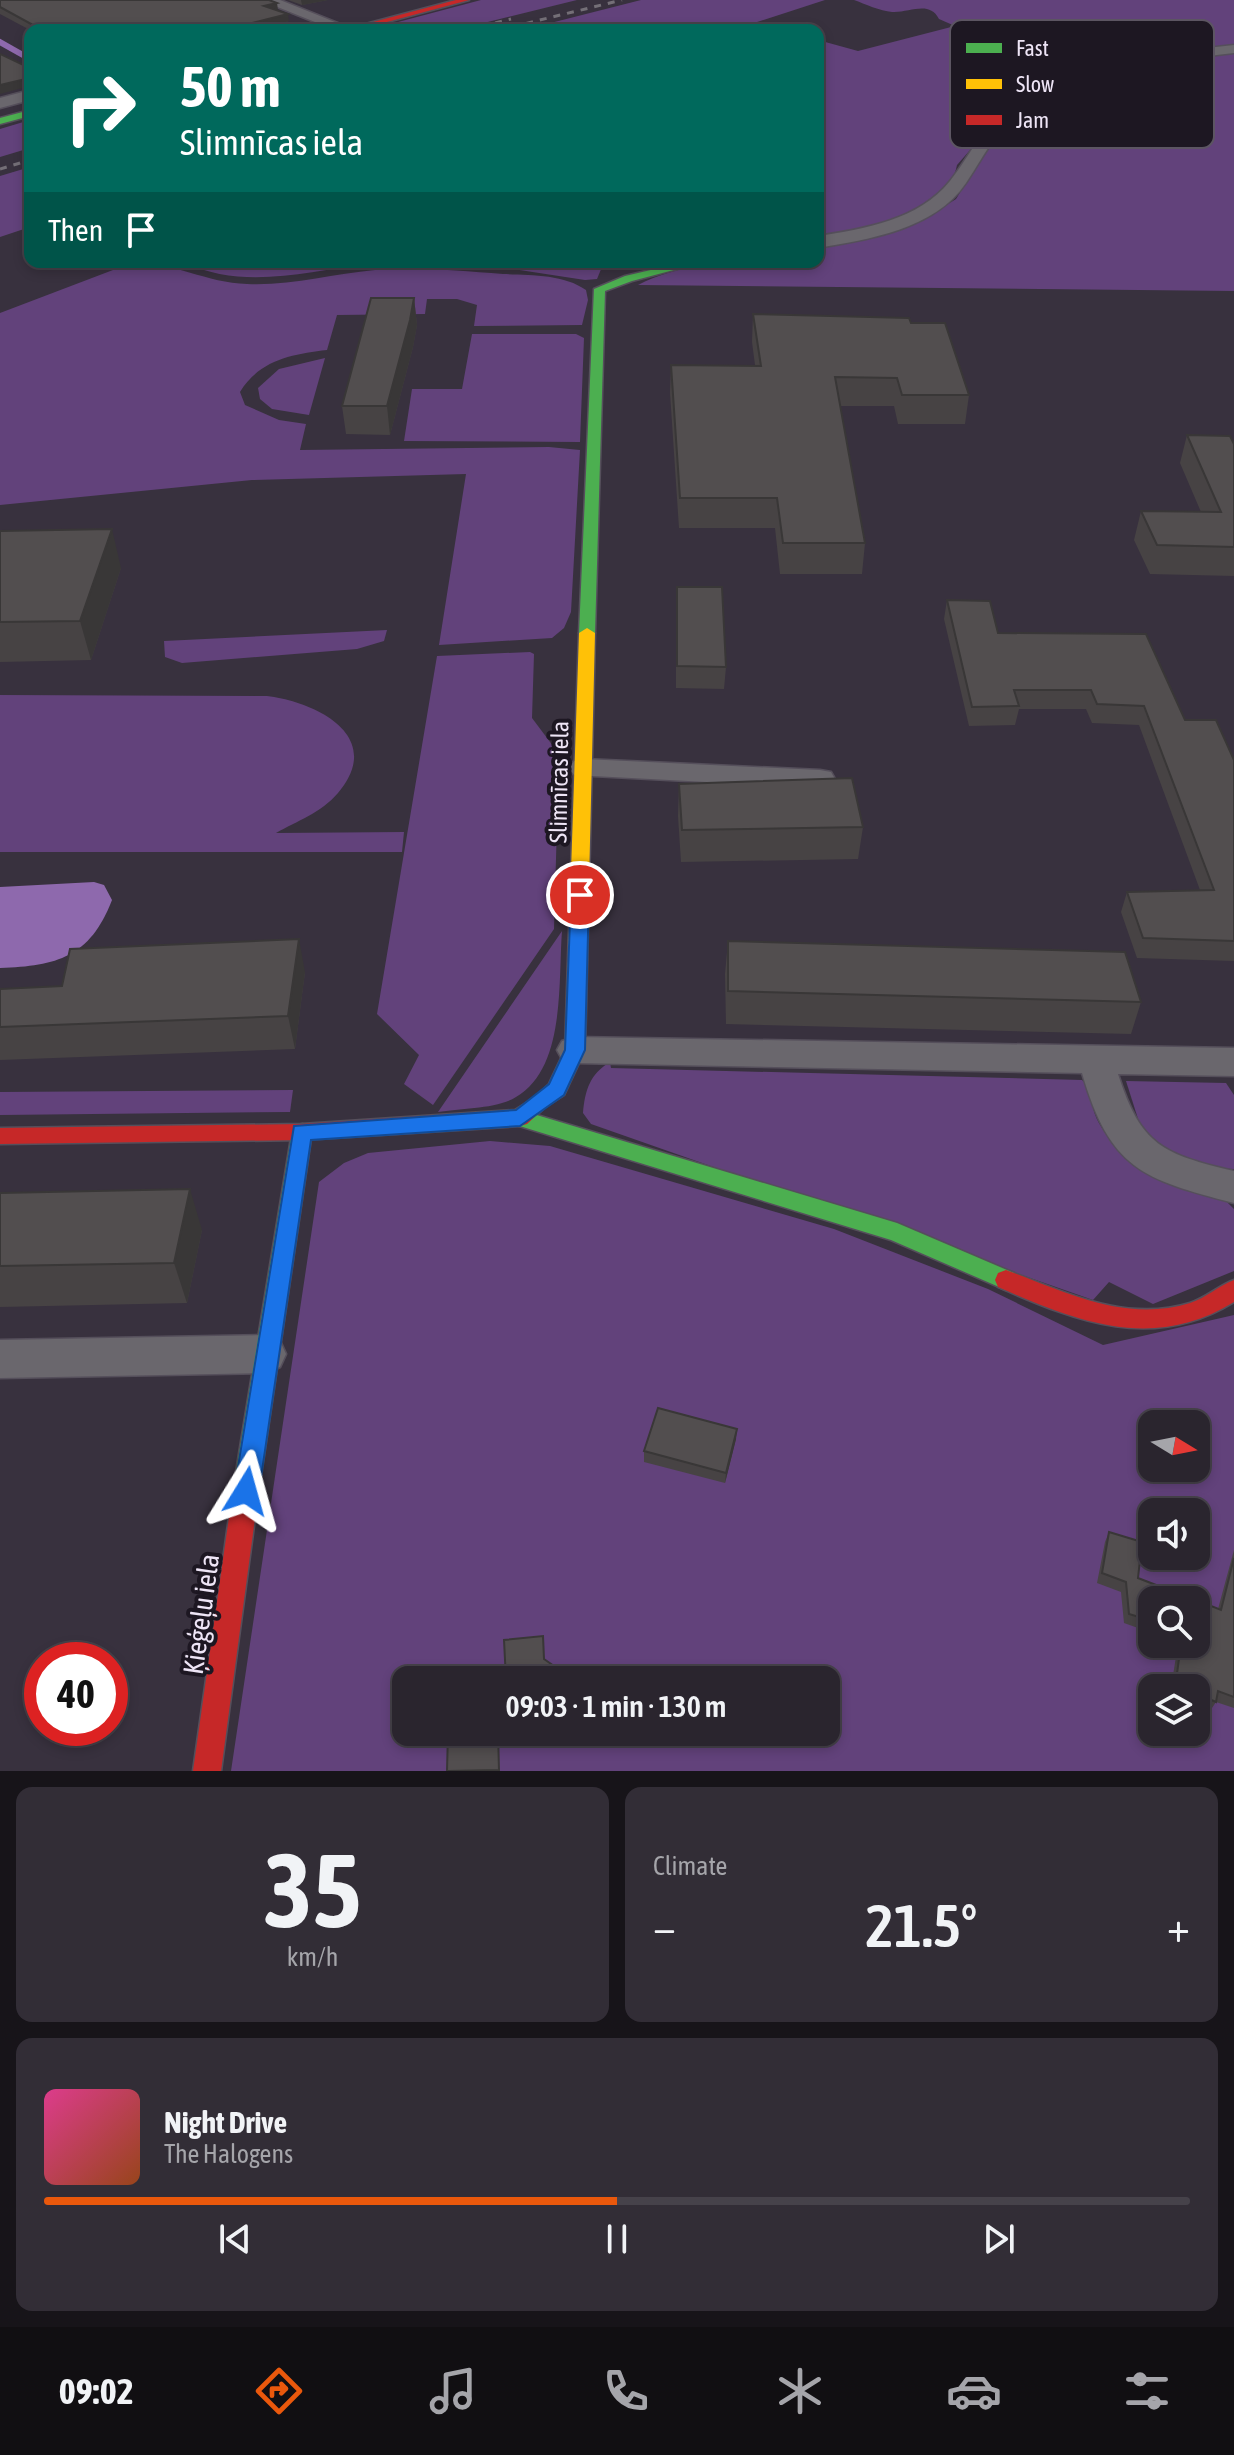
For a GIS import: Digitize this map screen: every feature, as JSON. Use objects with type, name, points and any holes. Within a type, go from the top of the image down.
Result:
[{"type":"main road","points":[[371,24],[465,0]]},
{"type":"main road","points":[[0,121],[24,115]]},
{"type":"main road","name":"Slimnīcas iela","points":[[520,1118],[557,1089],[575,1050],[585,641],[596,446],[594,330],[600,289],[629,278],[673,268]]},
{"type":"main road","points":[[0,1136],[302,1132],[520,1118],[897,1232],[1070,1309],[1140,1320],[1195,1311],[1234,1290]]},
{"type":"main road","name":"Ķieģeļu iela","points":[[207,1771],[265,1354],[302,1132]]},
{"type":"street","points":[[267,0],[333,24]]},
{"type":"street","points":[[313,24],[325,21]]},
{"type":"street","points":[[1214,51],[1234,49]]},
{"type":"street","points":[[0,103],[24,97]]},
{"type":"street","points":[[824,241],[885,227],[935,203],[955,187],[982,148]]},
{"type":"street","points":[[584,768],[820,779]]},
{"type":"street","points":[[575,1050],[1234,1062]]},
{"type":"street","points":[[1096,1060],[1126,1137],[1152,1158],[1194,1177],[1234,1187]]},
{"type":"street","points":[[0,1359],[265,1354]]},
{"type":"shaded area","points":[[481,0],[577,0],[479,24],[391,24]]},
{"type":"shaded area","points":[[641,0],[825,0],[754,23],[757,24],[547,24]]},
{"type":"shaded area","points":[[854,0],[1234,0],[1234,46],[1214,50],[1214,20],[950,20],[950,24],[930,10],[892,12]]},
{"type":"shaded area","points":[[950,27],[950,148],[972,148],[957,165],[950,182],[920,208],[878,224],[824,238],[824,42],[858,51]]},
{"type":"shaded area","points":[[1234,52],[1234,291],[638,285],[687,268],[824,268],[824,243],[929,216],[956,199],[987,148],[1214,148],[1214,55]]},
{"type":"shaded area","points":[[24,122],[24,150],[0,157],[0,129]]},
{"type":"shaded area","points":[[24,169],[24,229],[0,237],[0,176]]},
{"type":"shaded area","points":[[118,268],[173,268],[247,284],[295,282],[375,270],[423,269],[546,276],[586,290],[588,300],[582,325],[474,326],[477,305],[457,299],[427,299],[425,314],[337,315],[327,350],[278,360],[257,372],[240,392],[245,405],[279,420],[306,424],[300,450],[549,447],[580,450],[571,612],[564,628],[552,638],[439,645],[466,474],[252,480],[0,505],[0,313]]},
{"type":"shaded area","points":[[198,268],[342,268],[299,274],[229,276]]},
{"type":"shaded area","points":[[506,268],[602,268],[597,279],[585,280]]},
{"type":"shaded area","points":[[472,334],[576,334],[584,338],[580,442],[404,441],[412,389],[462,389]]},
{"type":"shaded area","points":[[325,358],[309,415],[272,409],[260,399],[258,388],[279,369]]},
{"type":"shaded area","points":[[387,630],[384,641],[357,649],[182,663],[165,657],[164,641]]},
{"type":"shaded area","points":[[534,654],[532,718],[559,754],[554,929],[433,1105],[404,1084],[419,1055],[377,1014],[437,656]]},
{"type":"shaded area","points":[[0,695],[267,696],[306,706],[339,725],[350,739],[354,755],[351,773],[338,793],[324,806],[276,833],[404,832],[402,852],[0,852]]},
{"type":"shaded area","points":[[94,882],[104,885],[112,900],[103,919],[82,946],[55,961],[0,968],[0,887]]},
{"type":"shaded area","points":[[562,931],[556,1022],[544,1066],[532,1084],[516,1097],[499,1104],[438,1112]]},
{"type":"shaded area","points":[[610,1062],[611,1068],[1082,1080],[1091,1089],[1094,1112],[1104,1131],[1119,1147],[1160,1172],[1224,1199],[1234,1209],[1234,1271],[1153,1304],[1109,1282],[1093,1300],[591,1124],[583,1113],[587,1090],[593,1077]]},
{"type":"shaded area","points":[[1126,1081],[1226,1083],[1234,1095],[1234,1169],[1206,1168],[1146,1144]]},
{"type":"shaded area","points":[[293,1090],[290,1112],[0,1115],[0,1092]]},
{"type":"shaded area","points":[[490,1141],[550,1146],[834,1229],[988,1289],[1103,1345],[1234,1315],[1234,1771],[231,1771],[319,1182],[344,1163],[368,1153]]},
{"type":"building","points":[[0,0],[269,0],[277,3],[264,6],[288,14],[248,24],[31,24],[0,7]]},
{"type":"building","points":[[0,54],[24,65],[24,79],[0,85]]},
{"type":"building","points":[[371,298],[414,298],[387,406],[342,406]]},
{"type":"building","points":[[753,314],[909,318],[911,323],[945,323],[969,395],[902,395],[897,378],[835,377],[865,543],[783,543],[777,498],[680,498],[671,365],[761,366]]},
{"type":"building","points":[[1187,435],[1230,436],[1234,444],[1234,547],[1157,545],[1141,511],[1221,512]]},
{"type":"building","points":[[112,529],[80,621],[0,622],[0,531]]},
{"type":"building","points":[[677,587],[722,587],[726,667],[677,666]]},
{"type":"building","points":[[947,600],[990,601],[998,633],[1146,634],[1185,720],[1216,720],[1234,760],[1234,941],[1143,938],[1127,892],[1214,890],[1144,706],[1097,704],[1091,690],[1014,690],[1019,706],[972,707]]},
{"type":"building","points":[[852,778],[863,827],[682,830],[679,784]]},
{"type":"building","points":[[299,939],[288,1016],[0,1027],[0,989],[62,986],[70,949]]},
{"type":"building","points":[[728,941],[1125,952],[1141,1002],[728,991]]},
{"type":"building","points":[[190,1189],[174,1263],[0,1266],[0,1193]]},
{"type":"building","points":[[658,1408],[737,1429],[726,1473],[644,1451]]},
{"type":"building","points":[[1109,1532],[1138,1541],[1138,1578],[1159,1586],[1138,1586],[1138,1617],[1129,1614],[1126,1582],[1102,1573]]},
{"type":"building","points":[[1234,1558],[1234,1697],[1218,1691],[1216,1702],[1210,1699],[1210,1674],[1177,1674],[1179,1658],[1210,1658],[1210,1606],[1221,1610]]},
{"type":"building","points":[[543,1636],[544,1659],[554,1666],[505,1666],[504,1640]]},
{"type":"building","points":[[448,1746],[498,1746],[499,1770],[447,1771]]},
{"type":"waterway","points":[[0,42],[24,56]]},
{"type":"railway","points":[[524,24],[622,0]]},
{"type":"railway","points":[[491,24],[511,19]]},
{"type":"railway","points":[[0,169],[24,162]]},
{"type":"traffic: fast","points":[[0,121],[24,115]]},
{"type":"traffic: fast","points":[[587,633],[600,289],[629,278],[673,268]]},
{"type":"traffic: fast","points":[[520,1118],[897,1232],[1006,1280]]},
{"type":"traffic: fast","points":[[245,1496],[302,1132]]},
{"type":"traffic: slow","points":[[542,1101],[557,1089],[575,1050],[587,633]]},
{"type":"traffic: jam","points":[[371,24],[465,0]]},
{"type":"traffic: jam","points":[[0,1136],[302,1132],[520,1118],[542,1101]]},
{"type":"traffic: jam","points":[[1006,1280],[1098,1314],[1147,1320],[1196,1311],[1234,1290]]},
{"type":"traffic: jam","points":[[207,1771],[245,1496]]},
{"type":"route","points":[[246,1491],[302,1132],[520,1118],[557,1089],[575,1050],[580,895]]}]
